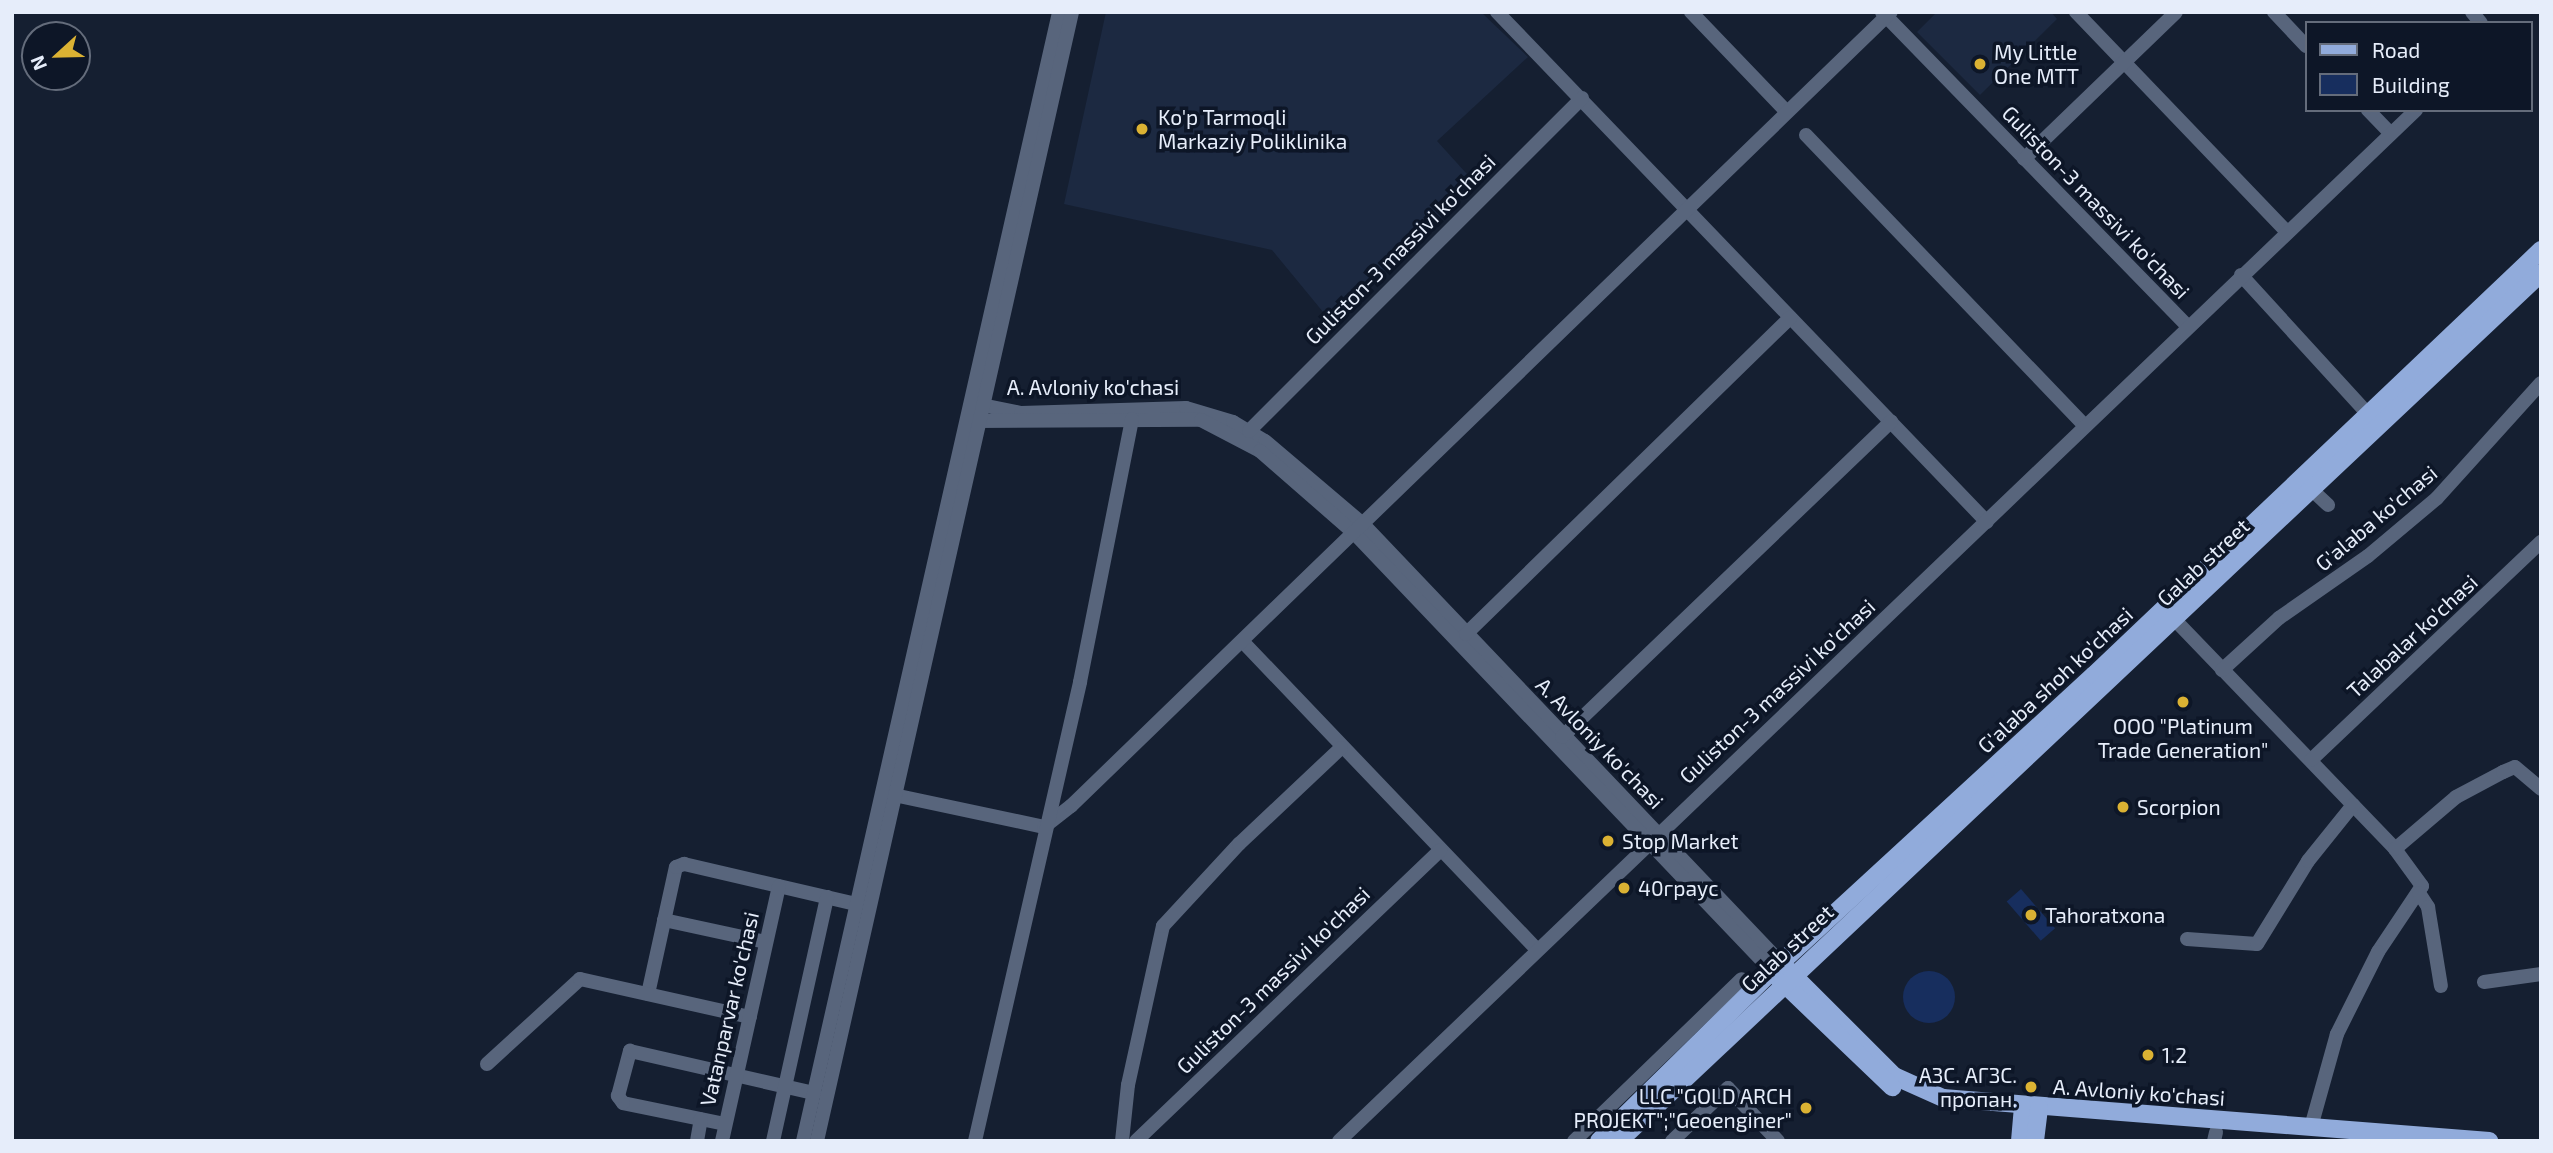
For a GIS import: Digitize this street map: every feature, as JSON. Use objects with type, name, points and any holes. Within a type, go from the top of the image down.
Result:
[{"type":"main road","name":"G'alaba shoh ko'chasi","points":[[1599,1141],[1702,1029],[1782,973],[2541,250]]},
{"type":"main road","name":"Galab street","points":[[1619,1141],[1782,973],[2175,621],[2541,274]]},
{"type":"main road","name":"A. Avloniy ko'chasi","points":[[1782,973],[1894,1088],[1944,1109],[2311,1127],[2489,1141]]},
{"type":"main road","name":"A. Avloniy ko'chasi","points":[[2030,1112],[2215,1136],[2348,1141]]},
{"type":"main road","points":[[2020,1141],[2030,1112]]},
{"type":"main road","points":[[2030,1112],[2035,1141]]},
{"type":"street","points":[[979,404],[1059,12]]},
{"type":"street","points":[[817,1141],[818,1096],[856,904],[1072,12]]},
{"type":"street","points":[[1497,12],[1583,98],[1987,522]]},
{"type":"street","points":[[1690,12],[1786,111]]},
{"type":"street","points":[[2076,12],[2285,230]]},
{"type":"street","points":[[2024,159],[2176,12]]},
{"type":"street","points":[[2274,12],[2304,44]]},
{"type":"street","name":"Guliston-3 massivi ko'chasi","points":[[1044,827],[1244,643],[1886,14],[2188,327]]},
{"type":"street","name":"Guliston-3 massivi ko'chasi","points":[[1249,431],[1583,98]]},
{"type":"street","points":[[2370,112],[2391,134]]},
{"type":"street","name":"Guliston-3 massivi ko'chasi","points":[[1339,1141],[1652,838],[1987,522],[2285,230],[2414,112]]},
{"type":"street","points":[[1807,135],[2085,426]]},
{"type":"street","points":[[2241,275],[2369,415]]},
{"type":"street","points":[[1466,634],[1790,318]]},
{"type":"street","name":"G'alaba ko'chasi","points":[[2222,670],[2279,618],[2368,556],[2437,498],[2541,383]]},
{"type":"street","name":"A. Avloniy ko'chasi","points":[[979,404],[1021,413],[1186,408],[1249,431],[1318,482],[1359,529],[1782,973]]},
{"type":"street","points":[[975,1141],[1132,419]]},
{"type":"street","name":"A. Avloniy ko'chasi","points":[[975,421],[1201,420],[1227,431],[1359,529],[1466,634],[1652,838]]},
{"type":"street","points":[[803,1141],[818,1096],[894,795],[975,421]]},
{"type":"street","points":[[1562,737],[1891,421]]},
{"type":"street","points":[[2312,490],[2328,505]]},
{"type":"street","name":"Talabalar ko'chasi","points":[[2311,760],[2541,542]]},
{"type":"street","points":[[2175,621],[2311,760],[2418,877],[2420,893],[2428,907],[2441,986]]},
{"type":"street","points":[[1244,643],[1537,950]]},
{"type":"street","points":[[1122,1141],[1128,1085],[1163,926],[1239,844],[1342,748]]},
{"type":"street","points":[[2395,849],[2456,796],[2502,772],[2515,767],[2541,789]]},
{"type":"street","points":[[894,795],[1044,827]]},
{"type":"street","points":[[2187,939],[2257,944],[2308,861],[2353,805]]},
{"type":"street","name":"Guliston-3 massivi ko'chasi","points":[[1136,1141],[1440,850]]},
{"type":"street","points":[[648,994],[676,867],[684,864],[856,904]]},
{"type":"street","name":"Vatanparvar ko'chasi","points":[[722,1141],[779,886]]},
{"type":"street","points":[[2311,1127],[2337,1034],[2378,952],[2420,893]]},
{"type":"street","points":[[773,1141],[827,897]]},
{"type":"street","points":[[664,920],[766,942]]},
{"type":"street","points":[[2484,982],[2541,974]]},
{"type":"street","points":[[487,1063],[580,979],[750,1017]]},
{"type":"street","points":[[1574,1141],[1702,1029],[1742,979]]},
{"type":"street","points":[[725,1124],[623,1103],[618,1096],[630,1051],[818,1096]]},
{"type":"street","points":[[1673,1141],[1728,1088],[1778,1141]]},
{"type":"street","points":[[697,1141],[701,1119]]},
{"type":"shaded area","points":[[1106,12],[1481,12],[1528,57],[1437,141],[1476,184],[1334,318],[1328,318],[1272,250],[1064,204]]},
{"type":"shaded area","name":"My Little One MTT","points":[[1937,12],[2051,12],[2057,19],[1980,95],[1917,32]]},
{"type":"building","name":"Tahoratxona","points":[[2021,889],[2055,928],[2041,941],[2007,901]]},
{"type":"building","points":[[1929,971],[1939,973],[1947,979],[1953,987],[1953,1007],[1947,1015],[1939,1021],[1929,1023],[1919,1021],[1911,1015],[1905,1007],[1903,997],[1905,987],[1911,979],[1919,973]]},
{"type":"place","name":"My Little One MTT","points":[[1980,64]]},
{"type":"place","name":"Ko'p Tarmoqli Markaziy Poliklinika","points":[[1142,129]]},
{"type":"place","name":"OOO \"Platinum Trade Generation\"","points":[[2183,702]]},
{"type":"place","name":"Scorpion","points":[[2123,807]]},
{"type":"place","name":"Stop Market","points":[[1608,841]]},
{"type":"place","name":"40граус","points":[[1624,888]]},
{"type":"place","name":"Tahoratxona","points":[[2031,915]]},
{"type":"place","name":"1.2","points":[[2148,1055]]},
{"type":"place","name":"АЗС. АГЗС. пропан.","points":[[2031,1087]]},
{"type":"place","name":"LLC \"GOLD ARCH PROJEKT\";\"Geoenginer\"","points":[[1806,1108]]}]
